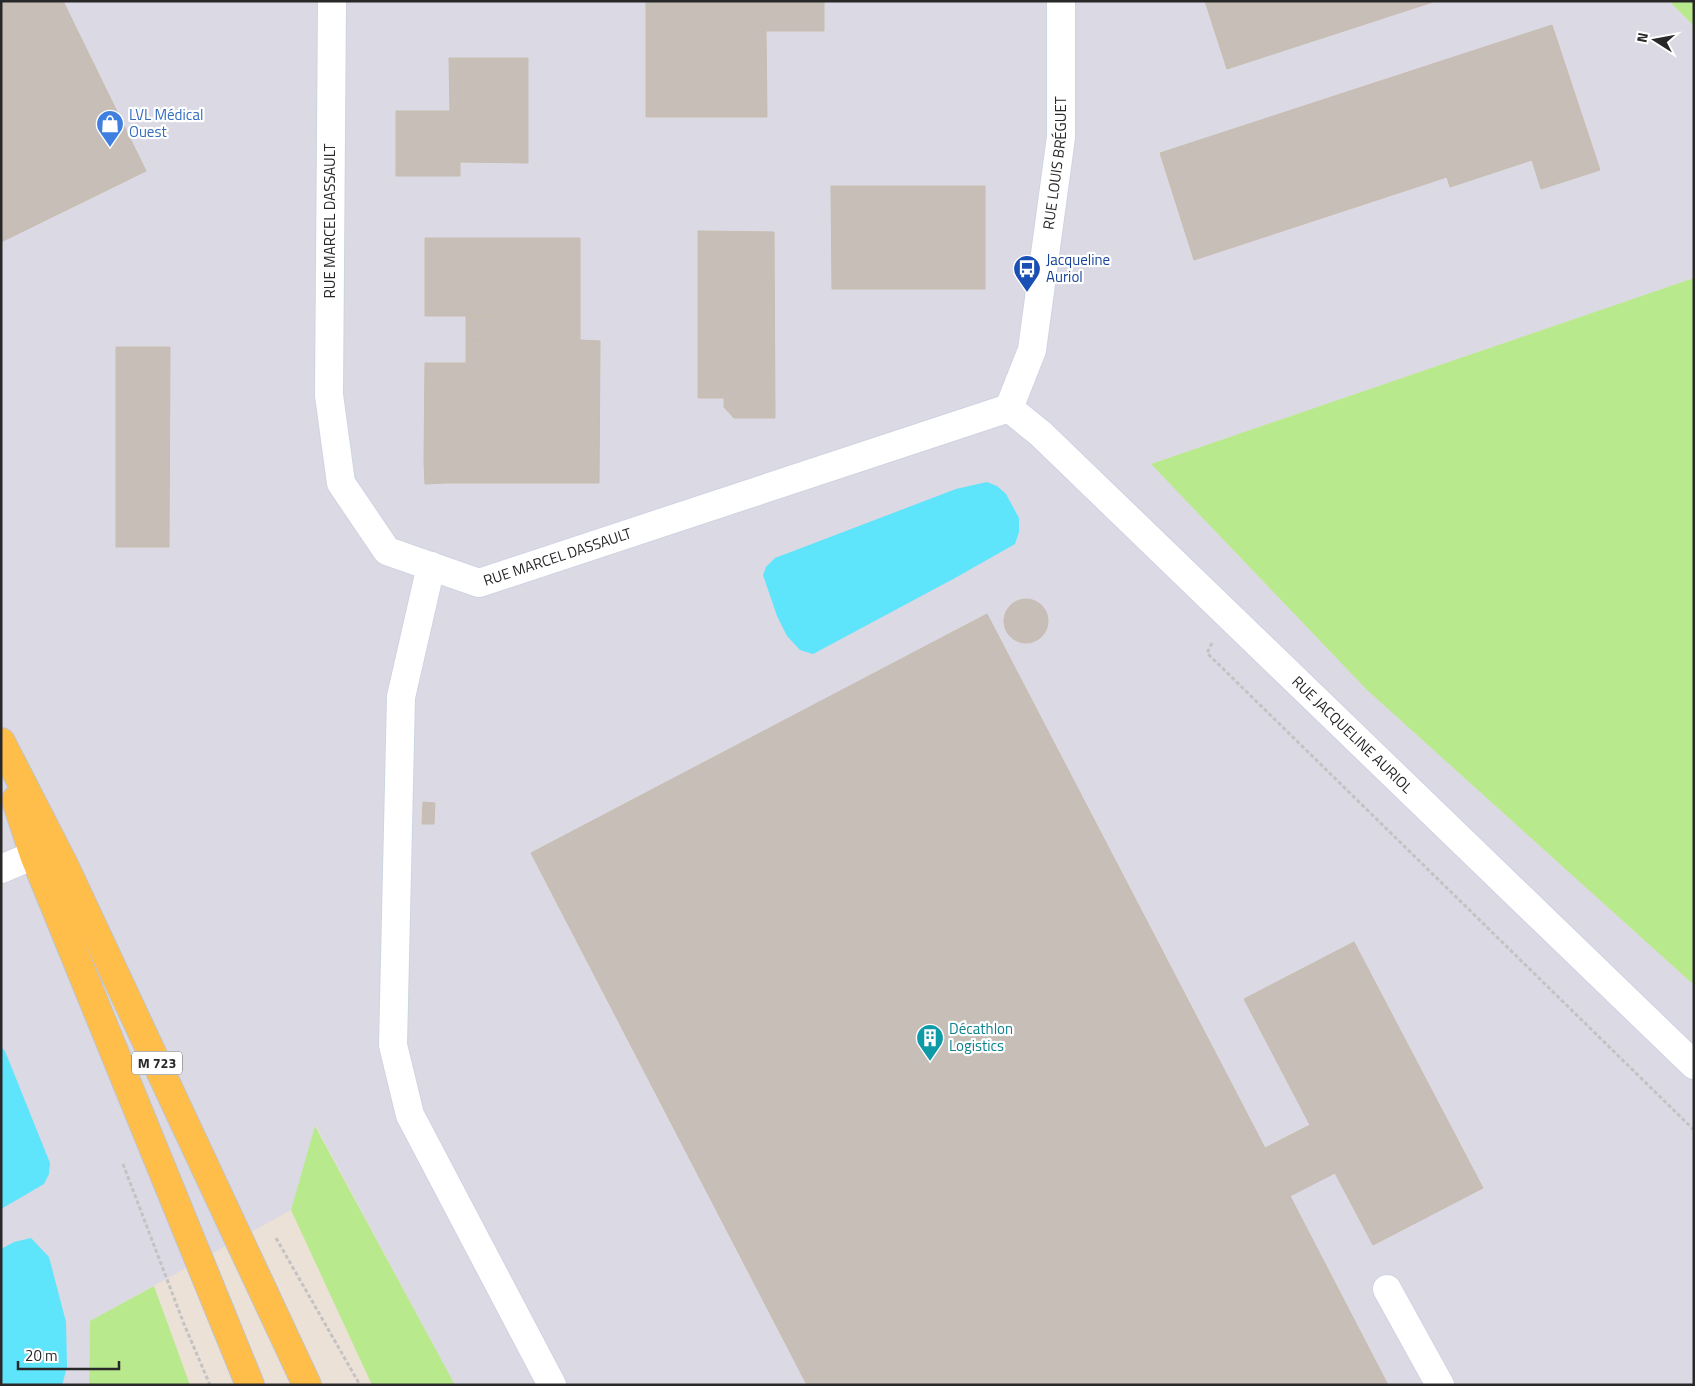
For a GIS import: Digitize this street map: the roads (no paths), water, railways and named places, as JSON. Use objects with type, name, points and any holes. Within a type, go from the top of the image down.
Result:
[{"type":"main road","name":"M 723","points":[[1,742],[64,865],[307,1385]]},
{"type":"main road","name":"M 723","points":[[1,754],[34,855],[250,1385]]},
{"type":"street","name":"RUE MARCEL DASSAULT","points":[[332,1],[329,395],[341,483],[387,551],[479,583],[1008,408]]},
{"type":"street","name":"RUE LOUIS BRÉGUET","points":[[1008,408],[1032,350],[1061,136],[1061,1]]},
{"type":"street","name":"RUE JACQUELINE AURIOL","points":[[1008,408],[1041,434],[1694,1065]]},
{"type":"street","points":[[431,566],[401,697],[393,1045],[410,1115],[552,1385]]},
{"type":"street","points":[[1,869],[34,855]]},
{"type":"street","points":[[1387,1289],[1440,1385]]},
{"type":"water","points":[[987,482],[997,486],[1006,494],[1019,518],[1019,532],[1015,544],[813,654],[800,650],[787,636],[777,616],[763,575],[766,567],[775,558],[956,489]]},
{"type":"water","points":[[1,1047],[5,1051],[50,1163],[49,1174],[44,1184],[1,1209]]},
{"type":"water","points":[[31,1238],[49,1257],[66,1322],[67,1367],[62,1385],[4,1385],[1,1379],[1,1249],[14,1242]]},
{"type":"place","name":"LVL Médical Ouest","points":[[110,148]]},
{"type":"place","name":"Jacqueline Auriol","points":[[1027,293]]},
{"type":"place","name":"Décathlon Logistics","points":[[930,1062]]}]
